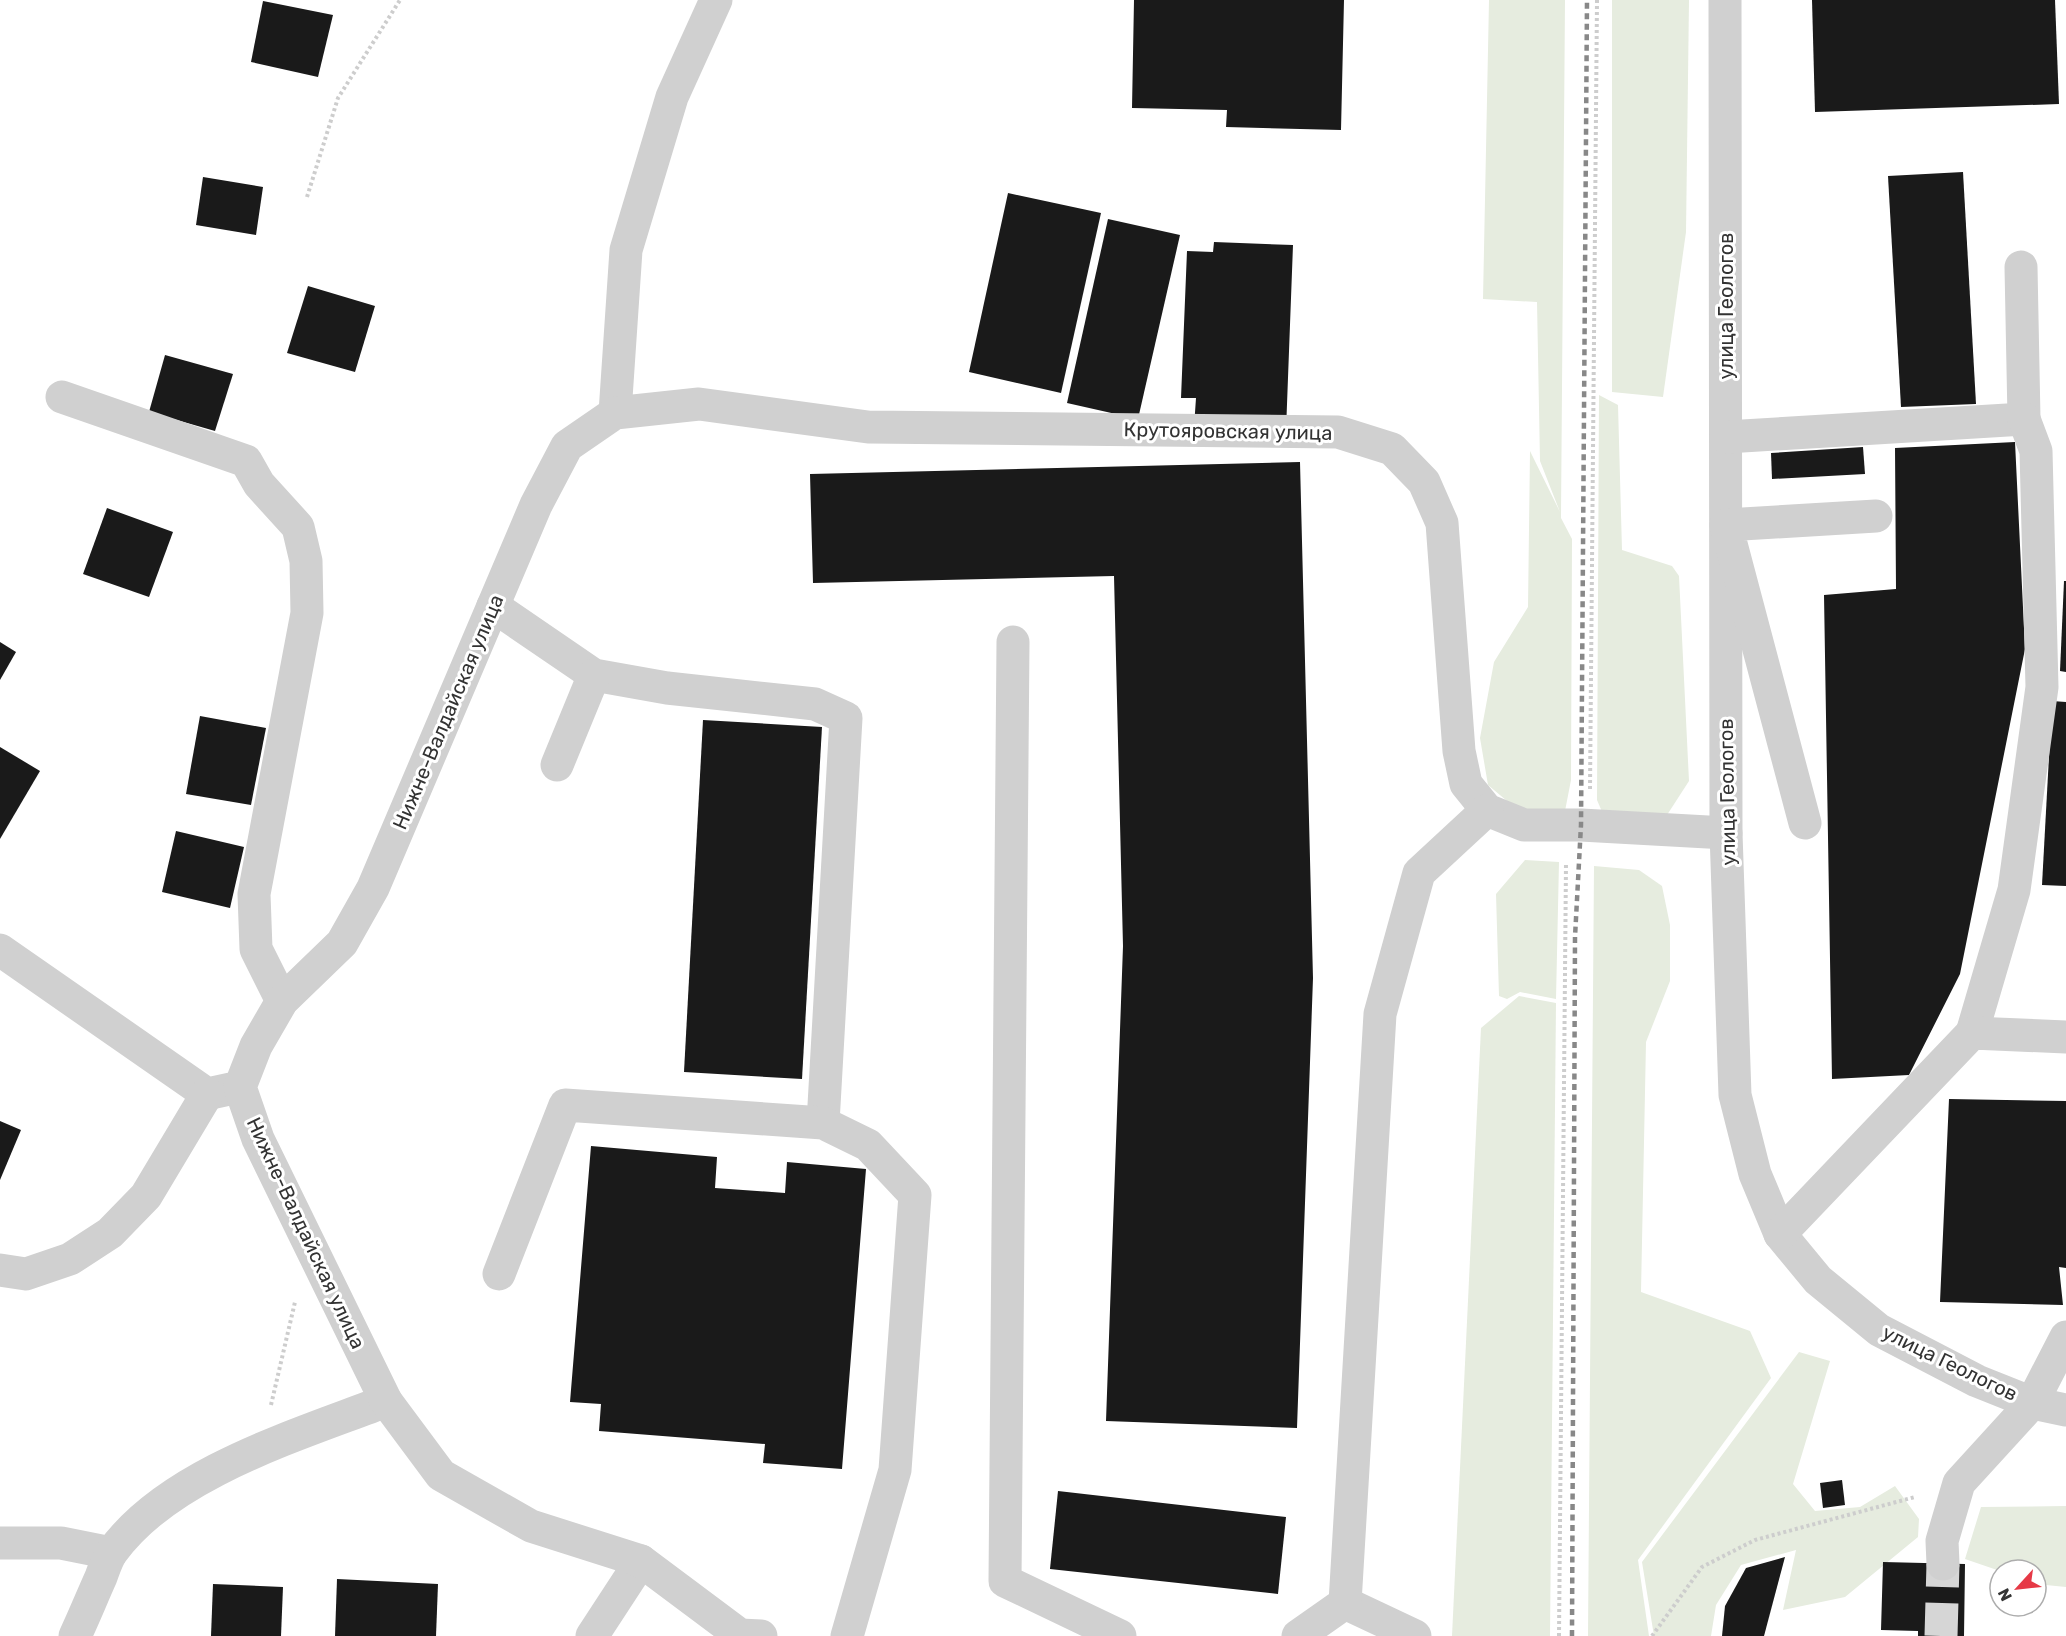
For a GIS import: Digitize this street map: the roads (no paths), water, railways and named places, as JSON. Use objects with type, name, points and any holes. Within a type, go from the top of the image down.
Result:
[{"type":"street","points":[[615,413],[626,250],[672,97],[716,0]]},
{"type":"street","name":"улица Геологов","points":[[1725,0],[1726,833],[1735,1095],[1755,1174],[1780,1234],[1818,1280],[1879,1330],[1977,1382],[2032,1403],[2066,1410]]},
{"type":"street","points":[[1780,1234],[1972,1033],[2014,890],[2054,688],[2036,451],[2024,419],[2021,267]]},
{"type":"street","points":[[62,397],[246,461],[259,484],[298,527],[306,561],[307,613],[254,894],[256,949],[282,1001]]},
{"type":"street","name":"Крутояровская улица","points":[[615,413],[699,404],[868,427],[1338,432],[1392,449],[1425,482],[1442,523],[1459,751],[1466,784],[1487,810],[1524,825],[1578,825],[1726,833]]},
{"type":"street","name":"Нижне-Валдайская улица","points":[[615,413],[567,446],[536,505],[373,888],[342,943],[282,1001],[256,1046],[240,1087],[258,1139],[308,1246],[386,1401],[441,1475],[531,1526],[641,1561],[747,1636]]},
{"type":"street","points":[[1726,437],[2024,419]]},
{"type":"street","points":[[1805,823],[1726,525],[1876,516]]},
{"type":"street","points":[[493,606],[594,675],[667,688],[815,704],[846,718],[824,1123]]},
{"type":"street","points":[[1013,642],[1005,1581],[1120,1636]]},
{"type":"street","points":[[557,765],[594,675]]},
{"type":"street","points":[[1345,1603],[1380,1014],[1419,873],[1487,810]]},
{"type":"street","points":[[0,950],[207,1094],[240,1087]]},
{"type":"street","points":[[1972,1033],[2066,1037]]},
{"type":"street","points":[[0,1270],[26,1274],[70,1260],[110,1233],[146,1196],[207,1094]]},
{"type":"street","points":[[499,1274],[566,1105],[824,1123],[868,1145],[915,1195],[895,1470],[847,1636]]},
{"type":"street","points":[[1942,1563],[1942,1541],[1959,1484],[2032,1403],[2066,1337]]},
{"type":"street","points":[[75,1636],[111,1554],[136,1525],[170,1499],[213,1472],[260,1450],[386,1401]]},
{"type":"street","points":[[0,1543],[61,1543],[111,1554]]},
{"type":"street","points":[[592,1636],[641,1561]]},
{"type":"street","points":[[1298,1636],[1345,1603]]},
{"type":"street","points":[[1345,1603],[1415,1636]]},
{"type":"tunnel","points":[[1941,1636],[1943,1564]]},
{"type":"railway","points":[[1572,1636],[1575,937],[1581,825],[1587,0]]}]
